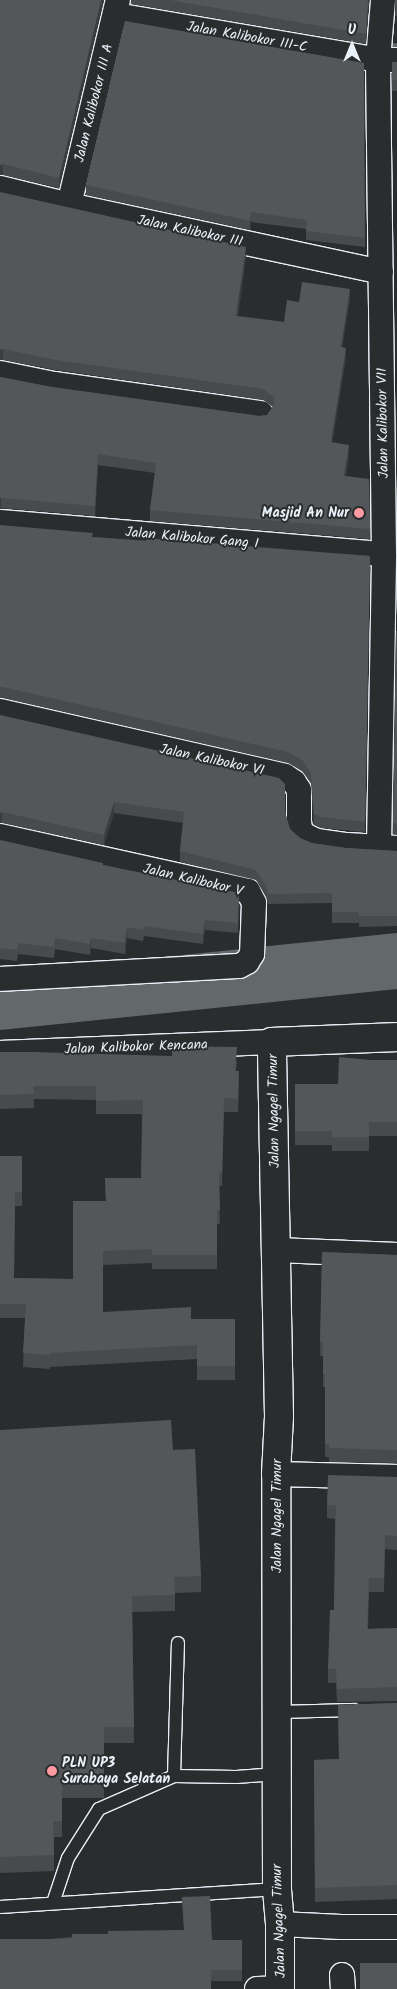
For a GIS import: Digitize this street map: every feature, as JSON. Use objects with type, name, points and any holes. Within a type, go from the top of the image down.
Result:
[{"type":"street","name":"Jalan Kalibokor VII","points":[[383,0],[381,25],[384,57],[381,272],[390,321],[384,554],[388,847]]},
{"type":"street","name":"Jalan Kalibokor III-C","points":[[117,7],[384,57]]},
{"type":"street","name":"Jalan Kalibokor III A","points":[[69,205],[117,7]]},
{"type":"street","name":"Jalan Kalibokor III","points":[[0,188],[69,205],[381,272]]},
{"type":"street","points":[[0,373],[54,384],[261,414]]},
{"type":"street","name":"Jalan Kalibokor Gang I","points":[[0,524],[384,554]]},
{"type":"street","name":"Jalan Kalibokor VI","points":[[0,711],[285,776],[294,782],[299,790],[300,830],[306,836],[324,842],[388,847]]},
{"type":"street","name":"Jalan Kalibokor V","points":[[0,836],[248,891],[254,903],[252,954],[247,962],[239,966],[0,979]]},
{"type":"street","points":[[272,1042],[397,1037]]},
{"type":"street","name":"Jalan Kalibokor Kencana","points":[[0,1053],[272,1042]]},
{"type":"street","name":"Jalan Ngagel Timur","points":[[272,1042],[279,1416],[276,1474],[277,1889],[280,1924],[272,1989]]},
{"type":"street","points":[[277,1250],[397,1255]]},
{"type":"street","points":[[276,1474],[397,1477]]},
{"type":"street","points":[[280,1924],[397,1927]]},
{"type":"lane","points":[[174,1776],[178,1643]]},
{"type":"lane","points":[[277,1712],[369,1710]]},
{"type":"lane","points":[[53,1903],[68,1858],[99,1809],[174,1776],[236,1777],[277,1774]]},
{"type":"lane","points":[[0,1907],[277,1889]]},
{"type":"building","points":[[0,0],[101,0],[59,178],[3,164],[0,165]]},
{"type":"building","points":[[170,0],[368,0],[366,34]]},
{"type":"building","points":[[125,21],[364,63],[365,238],[306,231],[307,220],[251,212],[250,221],[86,185]]},
{"type":"building","points":[[392,62],[397,62],[397,80],[392,80]]},
{"type":"building","points":[[0,192],[246,247],[236,316],[284,322],[287,300],[299,302],[302,282],[350,289],[341,347],[346,348],[331,442],[349,445],[344,476],[369,479],[370,529],[150,510],[156,463],[98,454],[95,506],[0,498],[0,377],[52,387],[259,416],[267,415],[274,405],[274,397],[263,389],[56,360],[3,349],[0,350]]},
{"type":"building","points":[[0,525],[93,533],[92,537],[146,541],[146,538],[370,556],[365,822],[321,817],[314,814],[311,773],[302,760],[288,752],[0,687]]},
{"type":"building","points":[[397,631],[397,824],[393,823]]},
{"type":"building","points":[[0,715],[279,778],[285,784],[285,812],[290,829],[300,838],[312,843],[346,848],[397,851],[397,916],[359,916],[359,912],[332,912],[332,893],[268,894],[266,886],[256,870],[180,851],[184,812],[114,802],[104,835],[0,813]]},
{"type":"building","points":[[0,840],[103,863],[103,865],[239,893],[238,923],[205,920],[203,934],[144,926],[143,930],[127,927],[125,943],[91,938],[90,944],[55,938],[54,947],[18,943],[17,950],[0,948]]},
{"type":"building","points":[[172,1046],[237,1047],[235,1071],[239,1071],[238,1099],[224,1098],[222,1172],[219,1172],[220,1210],[217,1210],[217,1255],[152,1255],[152,1249],[103,1251],[103,1312],[191,1307],[191,1319],[235,1319],[235,1366],[197,1366],[197,1345],[50,1353],[50,1355],[23,1353],[26,1304],[0,1304],[0,1156],[22,1156],[22,1192],[15,1192],[14,1278],[73,1279],[73,1201],[106,1201],[105,1178],[141,1178],[143,1100],[96,1101],[96,1086],[33,1086],[34,1094],[0,1095],[0,1052],[172,1056]]},
{"type":"building","points":[[339,1057],[397,1060],[397,1122],[369,1122],[369,1137],[332,1137],[332,1131],[295,1131],[295,1084],[338,1084]]},
{"type":"building","points":[[322,1252],[397,1255],[397,1450],[329,1448],[329,1444],[325,1444],[325,1374],[323,1374],[323,1342],[320,1342]]},
{"type":"building","points":[[171,1420],[173,1450],[195,1449],[201,1576],[174,1577],[175,1595],[132,1596],[134,1727],[104,1727],[104,1782],[62,1782],[62,1821],[53,1821],[54,1855],[0,1857],[0,1430]]},
{"type":"building","points":[[328,1475],[397,1477],[397,1536],[385,1535],[384,1578],[369,1578],[367,1629],[397,1628],[397,1687],[337,1689],[336,1669],[328,1669],[330,1610],[334,1610],[336,1505],[327,1505]]},
{"type":"building","points":[[397,1703],[397,1885],[315,1888],[314,1760],[339,1759],[338,1705]]},
{"type":"building","points":[[210,1896],[212,1940],[242,1940],[242,1970],[211,1970],[211,1989],[0,1989],[0,1939],[72,1938],[72,1934],[108,1934],[108,1931],[184,1930],[182,1897]]},
{"type":"building","points":[[360,1963],[397,1963],[397,1989],[360,1989]]},
{"type":"waterway","points":[[380,48],[397,47]]},
{"type":"waterway","points":[[0,1002],[397,961]]},
{"type":"place","name":"Masjid An Nur","points":[[359,513]]},
{"type":"place","name":"PLN UP3 Surabaya Selatan","points":[[52,1771]]}]
